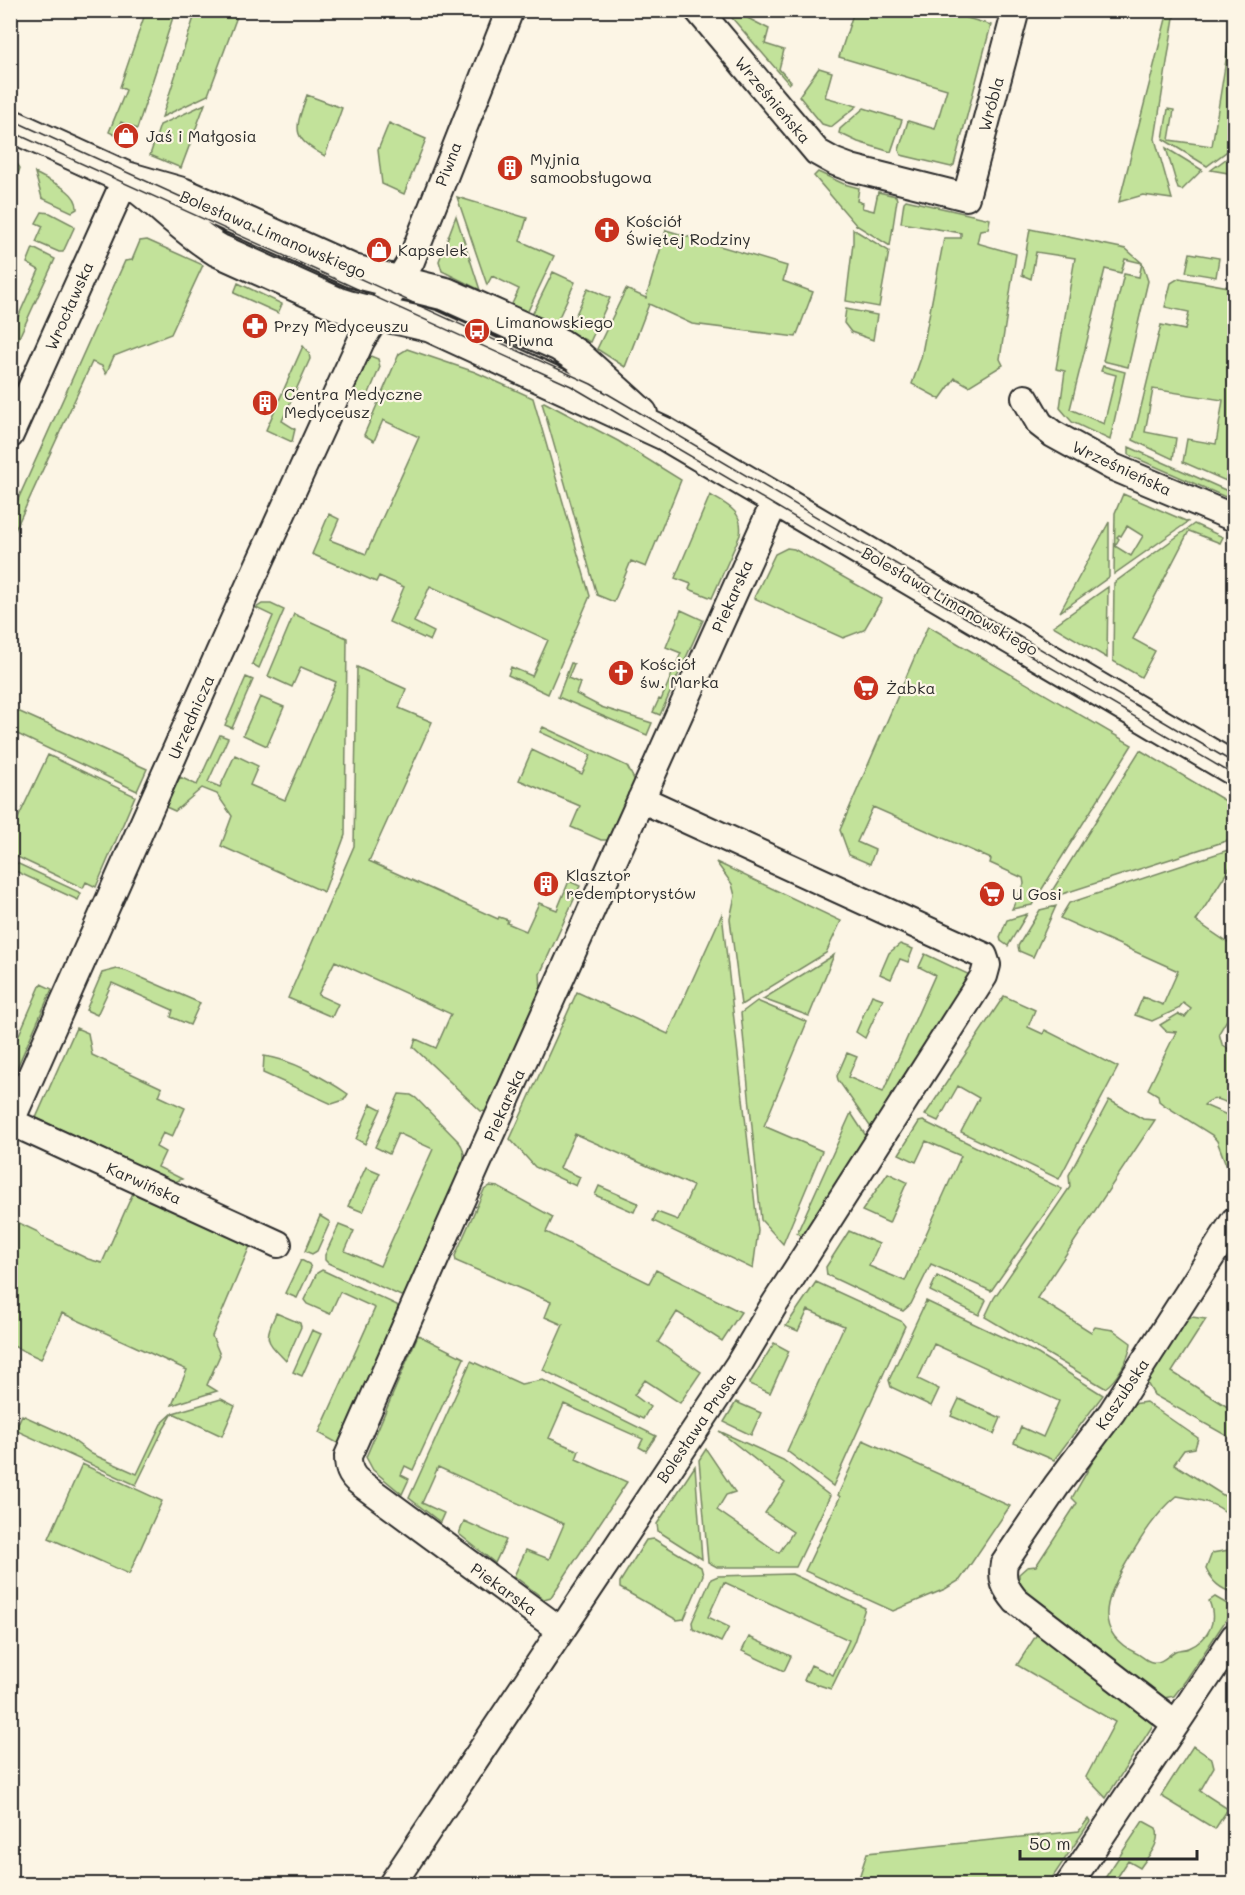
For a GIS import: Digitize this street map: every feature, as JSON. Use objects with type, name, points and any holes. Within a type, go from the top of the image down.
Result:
[{"type":"street","name":"Piwna","points":[[378,314],[411,261],[510,10]]},
{"type":"street","name":"Wrześnieńska","points":[[698,10],[817,152],[851,168],[966,197]]},
{"type":"street","name":"Wróbla","points":[[966,197],[1016,10]]},
{"type":"street","name":"Bolesława Limanowskiego","points":[[10,125],[126,178],[182,194],[353,271],[446,294],[560,345],[578,357],[665,434]]},
{"type":"street","name":"Bolesława Limanowskiego","points":[[126,178],[151,195],[201,239],[219,250],[338,304],[431,326],[665,434],[1234,769]]},
{"type":"street","name":"Wrocławska","points":[[10,435],[126,178]]},
{"type":"street","name":"Urzędnicza","points":[[11,1123],[248,588],[361,341],[378,314]]},
{"type":"street","name":"Wrześnieńska","points":[[1025,398],[1040,424],[1053,434],[1113,467],[1234,518]]},
{"type":"street","name":"Piekarska","points":[[560,1630],[358,1482],[351,1474],[348,1456],[473,1172],[776,499]]},
{"type":"street","name":"Bolesława Prusa","points":[[392,1884],[739,1364],[984,976],[987,965],[984,956],[641,799]]},
{"type":"street","name":"Karwińska","points":[[11,1123],[278,1244]]},
{"type":"street","name":"Kaszubska","points":[[1176,1724],[1016,1600],[1004,1583],[1002,1574],[1005,1563],[1057,1485],[1112,1412],[1234,1221]]},
{"type":"street","points":[[1069,1884],[1234,1637]]},
{"type":"green space","points":[[146,11],[175,11],[137,129],[121,122],[115,135],[109,132],[126,90],[120,87]]},
{"type":"green space","points":[[196,11],[239,11],[208,95],[162,117]]},
{"type":"green space","points":[[726,11],[734,11],[769,29],[765,44],[784,50],[779,69],[791,82],[789,84]]},
{"type":"green space","points":[[854,11],[958,11],[957,15],[991,25],[954,165],[951,167],[901,155],[899,150],[908,121],[935,129],[947,89],[839,57]]},
{"type":"green space","points":[[1168,11],[1175,11],[1155,139],[1172,199],[1143,195],[1119,202]]},
{"type":"green space","points":[[1234,11],[1234,146],[1207,166],[1163,139],[1168,109],[1174,110],[1169,140],[1212,146]]},
{"type":"green space","points":[[819,68],[832,72],[825,97],[857,106],[831,127],[822,124],[799,96]]},
{"type":"green space","points":[[307,95],[342,108],[325,156],[306,143],[298,132]]},
{"type":"green space","points":[[205,104],[181,168],[150,155],[160,125]]},
{"type":"green space","points":[[864,108],[902,120],[891,152],[858,142],[839,133],[840,129]]},
{"type":"green space","points":[[389,123],[426,139],[404,194],[382,184],[378,150]]},
{"type":"green space","points":[[1166,148],[1202,170],[1182,190],[1178,189]]},
{"type":"green space","points":[[1234,153],[1234,174],[1211,170]]},
{"type":"green space","points":[[11,157],[20,168],[11,194]]},
{"type":"green space","points":[[818,172],[859,188],[857,201],[863,203],[862,208],[874,211],[878,192],[896,196],[890,246],[856,225],[814,176]]},
{"type":"green space","points":[[35,173],[68,191],[76,202],[77,209],[72,212],[42,198]]},
{"type":"green space","points":[[457,197],[527,218],[520,241],[554,256],[527,313],[511,306],[519,289],[492,276],[487,285]]},
{"type":"green space","points":[[906,200],[990,219],[988,229],[980,230],[977,243],[1016,254],[1000,359],[1003,365],[969,386],[955,378],[940,399],[912,384],[921,358],[944,238],[961,238],[961,233],[901,223]]},
{"type":"green space","points":[[42,212],[50,213],[73,225],[74,228],[63,252],[36,242],[43,226],[36,223]]},
{"type":"green space","points":[[456,216],[480,290],[442,271],[439,261]]},
{"type":"green space","points":[[853,229],[889,251],[879,307],[846,301]]},
{"type":"green space","points":[[1030,229],[1126,249],[1142,263],[1125,259],[1121,273],[1105,269],[1070,409],[1104,424],[1116,375],[1101,371],[1103,366],[1125,372],[1110,440],[1072,422],[1060,408],[1065,371],[1056,369],[1075,258],[1036,252],[1031,279],[1022,275]]},
{"type":"green space","points":[[666,230],[787,266],[783,281],[813,292],[796,337],[692,324],[649,304],[625,367],[597,349],[626,289],[646,298]]},
{"type":"green space","points":[[147,240],[203,265],[171,334],[114,356],[106,374],[102,366],[92,362],[11,539],[11,515],[125,261],[132,260],[140,241]]},
{"type":"green space","points":[[33,248],[55,259],[11,355],[11,333],[39,270],[27,263]]},
{"type":"green space","points":[[1190,253],[1219,258],[1216,277],[1186,272]]},
{"type":"green space","points":[[1142,263],[1148,281],[1128,367],[1103,361],[1124,274],[1139,277]]},
{"type":"green space","points":[[553,272],[575,282],[555,326],[532,315]]},
{"type":"green space","points":[[1179,278],[1234,288],[1234,428],[1226,481],[1183,462],[1187,439],[1216,444],[1223,400],[1153,389],[1145,432],[1176,438],[1173,459],[1133,440],[1161,325],[1185,330],[1189,312],[1165,307],[1171,283]]},
{"type":"green space","points":[[238,283],[282,304],[278,313],[234,293]]},
{"type":"green space","points":[[588,288],[610,298],[590,342],[568,332]]},
{"type":"green space","points":[[846,309],[877,315],[873,340],[851,332],[844,323]]},
{"type":"green space","points":[[303,346],[309,353],[310,359],[282,421],[295,429],[292,442],[266,430]]},
{"type":"green space","points":[[407,349],[475,372],[533,398],[590,596],[548,694],[508,675],[511,667],[532,676],[548,640],[430,586],[414,622],[434,632],[430,641],[389,622],[404,587],[379,576],[376,582],[312,554],[329,514],[339,519],[330,540],[366,554],[419,437],[383,420],[374,441],[364,435],[399,354]]},
{"type":"green space","points":[[368,355],[378,359],[380,367],[367,398],[352,391]]},
{"type":"green space","points":[[542,403],[618,441],[681,480],[646,567],[631,561],[614,602],[597,595]]},
{"type":"green space","points":[[1129,447],[1232,493],[1230,499],[1129,455]]},
{"type":"green space","points":[[1123,494],[1188,522],[1114,574],[1115,513]],"holes":[[[1127,526],[1143,536],[1131,556],[1115,546],[1119,539],[1117,537],[1121,536]]]},
{"type":"green space","points":[[710,495],[737,514],[741,527],[740,535],[712,598],[689,589],[691,584],[675,578]]},
{"type":"green space","points":[[1109,522],[1109,577],[1060,612]]},
{"type":"green space","points":[[1194,524],[1223,537],[1220,543],[1189,531],[1133,639],[1155,651],[1141,677],[1113,661],[1114,583]]},
{"type":"green space","points":[[787,548],[794,549],[882,599],[864,630],[843,638],[754,598],[775,554]]},
{"type":"green space","points":[[1108,587],[1107,658],[1053,626]]},
{"type":"green space","points":[[262,604],[271,604],[284,610],[259,668],[252,664],[273,616],[256,608]]},
{"type":"green space","points":[[681,610],[703,620],[660,715],[653,712],[659,699],[661,700],[681,653],[666,647]]},
{"type":"green space","points":[[294,614],[347,638],[345,835],[324,892],[221,846],[232,816],[217,794],[202,788],[175,811],[166,807],[180,777],[197,785],[220,735],[228,738],[208,782],[220,787],[235,755],[258,766],[250,785],[285,800],[336,682],[301,667],[292,687],[268,676]]},
{"type":"green space","points":[[928,626],[1132,745],[1032,905],[1012,909],[1024,884],[1023,878],[990,863],[991,859],[873,807],[857,842],[875,850],[870,864],[849,855],[840,830]]},
{"type":"green space","points":[[571,663],[574,664],[568,678],[580,683],[576,694],[601,707],[652,723],[647,735],[558,697]]},
{"type":"green space","points":[[357,667],[406,689],[399,708],[432,722],[369,861],[498,919],[499,917],[508,920],[507,923],[526,931],[539,903],[557,910],[569,881],[580,886],[540,974],[541,991],[488,1112],[481,1111],[413,1047],[416,1039],[436,1048],[451,1014],[335,961],[318,995],[338,1004],[332,1017],[288,998],[354,846]]},
{"type":"green space","points":[[246,677],[253,680],[232,728],[225,725]]},
{"type":"green space","points":[[260,697],[284,707],[267,746],[243,735]]},
{"type":"green space","points":[[11,708],[147,769],[137,791],[11,731]]},
{"type":"green space","points":[[543,727],[627,766],[636,783],[610,840],[601,840],[571,827],[580,806],[519,780],[532,750],[582,774],[591,755],[540,732]]},
{"type":"green space","points":[[1140,750],[1234,806],[1234,833],[1226,841],[1047,899]]},
{"type":"green space","points":[[48,755],[135,796],[96,887],[86,882],[83,888],[11,854],[11,833]]},
{"type":"green space","points":[[1228,850],[1234,850],[1234,861],[1196,921],[1234,947],[1234,1008],[1219,1033],[1222,1044],[1234,1053],[1234,1107],[1215,1099],[1204,1105],[1234,1118],[1234,1169],[1227,1167],[1217,1141],[1212,1135],[1164,1105],[1159,1101],[1158,1095],[1148,1089],[1176,1032],[1166,1031],[1160,1025],[1178,1014],[1185,1017],[1191,1009],[1183,1003],[1178,1009],[1152,1021],[1135,1015],[1143,997],[1163,1005],[1178,971],[1060,918],[1069,903]]},
{"type":"green space","points":[[10,860],[81,893],[78,900],[11,869]]},
{"type":"green space","points":[[716,862],[841,921],[826,953],[741,1005],[730,919],[735,896],[732,884]]},
{"type":"green space","points":[[1056,906],[1033,957],[1019,951],[1018,946],[1040,910]]},
{"type":"green space","points":[[722,914],[758,1231],[753,1269],[653,1221],[657,1212],[678,1220],[693,1186],[575,1134],[560,1168],[580,1177],[576,1186],[535,1167],[510,1139],[577,992],[668,1034]]},
{"type":"green space","points":[[1027,914],[1008,946],[1001,941],[1000,937],[1007,920]]},
{"type":"green space","points":[[900,944],[913,949],[908,962],[900,959],[891,979],[880,974],[889,953]]},
{"type":"green space","points":[[925,954],[972,976],[874,1132],[837,1076],[847,1053],[857,1057],[848,1077],[883,1092],[935,975],[919,967]]},
{"type":"green space","points":[[834,955],[809,1016],[763,999],[831,957]]},
{"type":"green space","points":[[117,969],[200,1003],[190,1025],[171,1017],[173,1010],[112,983],[97,1015],[86,1010],[102,973]]},
{"type":"green space","points":[[41,984],[52,989],[11,1081],[11,1053]]},
{"type":"green space","points":[[872,995],[883,999],[865,1038],[856,1032]]},
{"type":"green space","points":[[1004,996],[1035,1010],[1028,1027],[1043,1034],[1045,1030],[1118,1067],[1059,1179],[961,1132],[979,1098],[958,1086],[938,1121],[925,1115]]},
{"type":"green space","points":[[757,1001],[807,1022],[764,1126],[822,1151],[783,1244],[761,1220],[741,1013]]},
{"type":"green space","points":[[76,1028],[88,1033],[92,1055],[162,1088],[159,1096],[185,1108],[172,1137],[163,1133],[156,1147],[165,1152],[158,1167],[182,1179],[175,1182],[36,1118]]},
{"type":"green space","points":[[264,1056],[297,1065],[348,1094],[344,1100],[332,1104],[263,1073]]},
{"type":"green space","points":[[399,1094],[416,1098],[459,1142],[464,1157],[463,1168],[406,1294],[401,1296],[325,1260],[325,1255],[339,1225],[354,1231],[345,1251],[380,1266],[433,1149],[398,1133],[389,1154],[375,1147]]},
{"type":"green space","points":[[1109,1100],[1143,1119],[1155,1120],[1037,1298],[1091,1332],[1095,1327],[1113,1330],[1131,1343],[1122,1368],[1105,1388],[985,1317],[994,1298],[1070,1187],[1069,1175]]},
{"type":"green space","points":[[371,1104],[381,1109],[365,1144],[356,1139]]},
{"type":"green space","points":[[851,1113],[868,1139],[804,1238],[797,1233]]},
{"type":"green space","points":[[923,1121],[1062,1189],[991,1291],[931,1264],[911,1304],[903,1311],[827,1275],[826,1267],[849,1231],[879,1244],[869,1266],[905,1281],[961,1156],[926,1141],[916,1162],[899,1154],[919,1122]]},
{"type":"green space","points":[[366,1167],[380,1173],[363,1212],[348,1206]]},
{"type":"green space","points":[[888,1173],[907,1182],[889,1223],[862,1211]]},
{"type":"green space","points":[[490,1186],[498,1187],[553,1217],[546,1232],[649,1283],[656,1270],[741,1312],[722,1341],[677,1312],[658,1342],[701,1372],[680,1403],[645,1380],[634,1395],[650,1407],[643,1419],[543,1370],[563,1325],[545,1317],[551,1302],[456,1261],[455,1256],[484,1190]]},
{"type":"green space","points":[[599,1186],[638,1203],[634,1212],[595,1195]]},
{"type":"green space","points":[[133,1193],[250,1246],[212,1336],[220,1355],[207,1385],[217,1391],[172,1405],[187,1370],[62,1313],[41,1359],[11,1345],[11,1219],[38,1232],[42,1237],[88,1259],[102,1263]]},
{"type":"green space","points":[[320,1216],[330,1222],[317,1251],[312,1254],[305,1251]]},
{"type":"green space","points":[[301,1260],[309,1264],[311,1268],[297,1298],[285,1293]]},
{"type":"green space","points":[[322,1270],[397,1305],[399,1310],[339,1444],[319,1433],[375,1308],[340,1292],[330,1314],[307,1304],[304,1300],[317,1273]]},
{"type":"green space","points":[[937,1276],[986,1300],[979,1315],[930,1291]]},
{"type":"green space","points":[[816,1282],[901,1321],[905,1326],[833,1486],[787,1451],[844,1326],[808,1310],[798,1331],[786,1326]]},
{"type":"green space","points":[[926,1301],[1038,1354],[1103,1395],[1054,1460],[1014,1443],[1021,1427],[1043,1437],[1059,1401],[934,1344],[918,1379],[939,1389],[931,1406],[891,1387],[889,1380]]},
{"type":"green space","points":[[276,1313],[300,1323],[301,1327],[286,1361],[270,1344],[268,1335]]},
{"type":"green space","points":[[1192,1317],[1206,1319],[1172,1372],[1234,1411],[1234,1440],[1154,1395],[1147,1383],[1159,1355],[1170,1338]]},
{"type":"green space","points":[[312,1330],[321,1334],[302,1376],[293,1372]]},
{"type":"green space","points":[[418,1335],[464,1358],[413,1470],[405,1466],[401,1475],[409,1479],[402,1494],[373,1470],[366,1457]]},
{"type":"green space","points":[[774,1343],[789,1351],[770,1393],[749,1384]]},
{"type":"green space","points":[[471,1361],[521,1384],[543,1380],[656,1436],[646,1451],[639,1447],[643,1439],[564,1404],[549,1438],[579,1451],[576,1459],[627,1482],[551,1597],[544,1599],[514,1576],[526,1550],[549,1559],[564,1524],[438,1467],[422,1503],[444,1513],[440,1522],[409,1498]]},
{"type":"green space","points":[[221,1399],[235,1406],[222,1436],[173,1413]]},
{"type":"green space","points":[[959,1399],[1001,1418],[994,1434],[951,1416]]},
{"type":"green space","points":[[736,1402],[761,1413],[751,1435],[724,1422]]},
{"type":"green space","points":[[1146,1402],[1198,1438],[1195,1448],[1184,1450],[1174,1464],[1234,1502],[1234,1521],[1216,1506],[1177,1496],[1148,1528],[1112,1590],[1107,1614],[1108,1625],[1113,1635],[1122,1645],[1152,1662],[1162,1660],[1175,1651],[1189,1648],[1202,1640],[1212,1623],[1212,1609],[1209,1601],[1215,1597],[1234,1608],[1174,1696],[1164,1698],[1025,1592],[1019,1581],[1019,1574],[1027,1567],[1036,1566],[1077,1503],[1072,1498],[1115,1423],[1133,1404]]},
{"type":"green space","points":[[173,1413],[136,1485],[15,1430],[22,1415],[64,1434],[92,1454],[137,1474],[161,1424]]},
{"type":"green space","points":[[719,1431],[783,1460],[830,1496],[796,1567],[717,1567],[708,1562],[699,1460],[706,1449],[735,1492],[726,1495],[717,1510],[779,1553],[793,1532],[765,1513],[785,1483]]},
{"type":"green space","points":[[863,1440],[1010,1506],[960,1580],[945,1589],[893,1611],[805,1571],[840,1497],[838,1495]]},
{"type":"green space","points":[[82,1464],[162,1501],[129,1574],[49,1538]]},
{"type":"green space","points":[[695,1466],[702,1559],[658,1531],[657,1524]]},
{"type":"green space","points":[[464,1521],[506,1540],[495,1563],[459,1534]]},
{"type":"green space","points":[[654,1539],[701,1567],[703,1575],[684,1619],[677,1620],[620,1588],[620,1582],[646,1540]]},
{"type":"green space","points":[[1234,1543],[1234,1593],[1217,1584],[1206,1569],[1212,1553],[1229,1550]]},
{"type":"green space","points":[[792,1574],[865,1608],[854,1642],[831,1689],[804,1680],[811,1665],[833,1675],[849,1640],[724,1582],[708,1617],[729,1627],[721,1642],[693,1629],[692,1622],[711,1579],[718,1576]]},
{"type":"green space","points":[[1037,1634],[1155,1722],[1106,1798],[1086,1777],[1115,1722],[1017,1665]]},
{"type":"green space","points":[[749,1637],[791,1656],[784,1671],[742,1651]]},
{"type":"green space","points":[[1193,1746],[1212,1759],[1214,1767],[1200,1791],[1228,1809],[1215,1829],[1161,1796]]},
{"type":"green space","points":[[1088,1819],[1090,1822],[1048,1884],[857,1884],[867,1853],[1079,1831]]},
{"type":"green space","points":[[1143,1821],[1156,1828],[1156,1844],[1150,1854],[1140,1868],[1128,1861],[1113,1884],[1101,1884]]},
{"type":"tram line","points":[[10,119],[591,384],[1234,763]]},
{"type":"tram line","points":[[10,131],[571,386],[1234,775]]},
{"type":"place","name":"Jaś i Małgosia","points":[[126,136]]},
{"type":"place","name":"Myjnia samoobsługowa","points":[[510,168]]},
{"type":"place","name":"Kościół Świętej Rodziny","points":[[607,230]]},
{"type":"place","name":"Kapselek","points":[[379,250]]},
{"type":"place","name":"Przy Medyceuszu","points":[[255,326]]},
{"type":"place","name":"Limanowskiego - Piwna","points":[[477,331]]},
{"type":"place","name":"Centra Medyczne Medyceusz","points":[[265,403]]},
{"type":"place","name":"Kościół św. Marka","points":[[621,673]]},
{"type":"place","name":"Żabka","points":[[866,688]]},
{"type":"place","name":"Klasztor redemptorystów","points":[[546,884]]},
{"type":"place","name":"U Gosi","points":[[992,894]]}]
